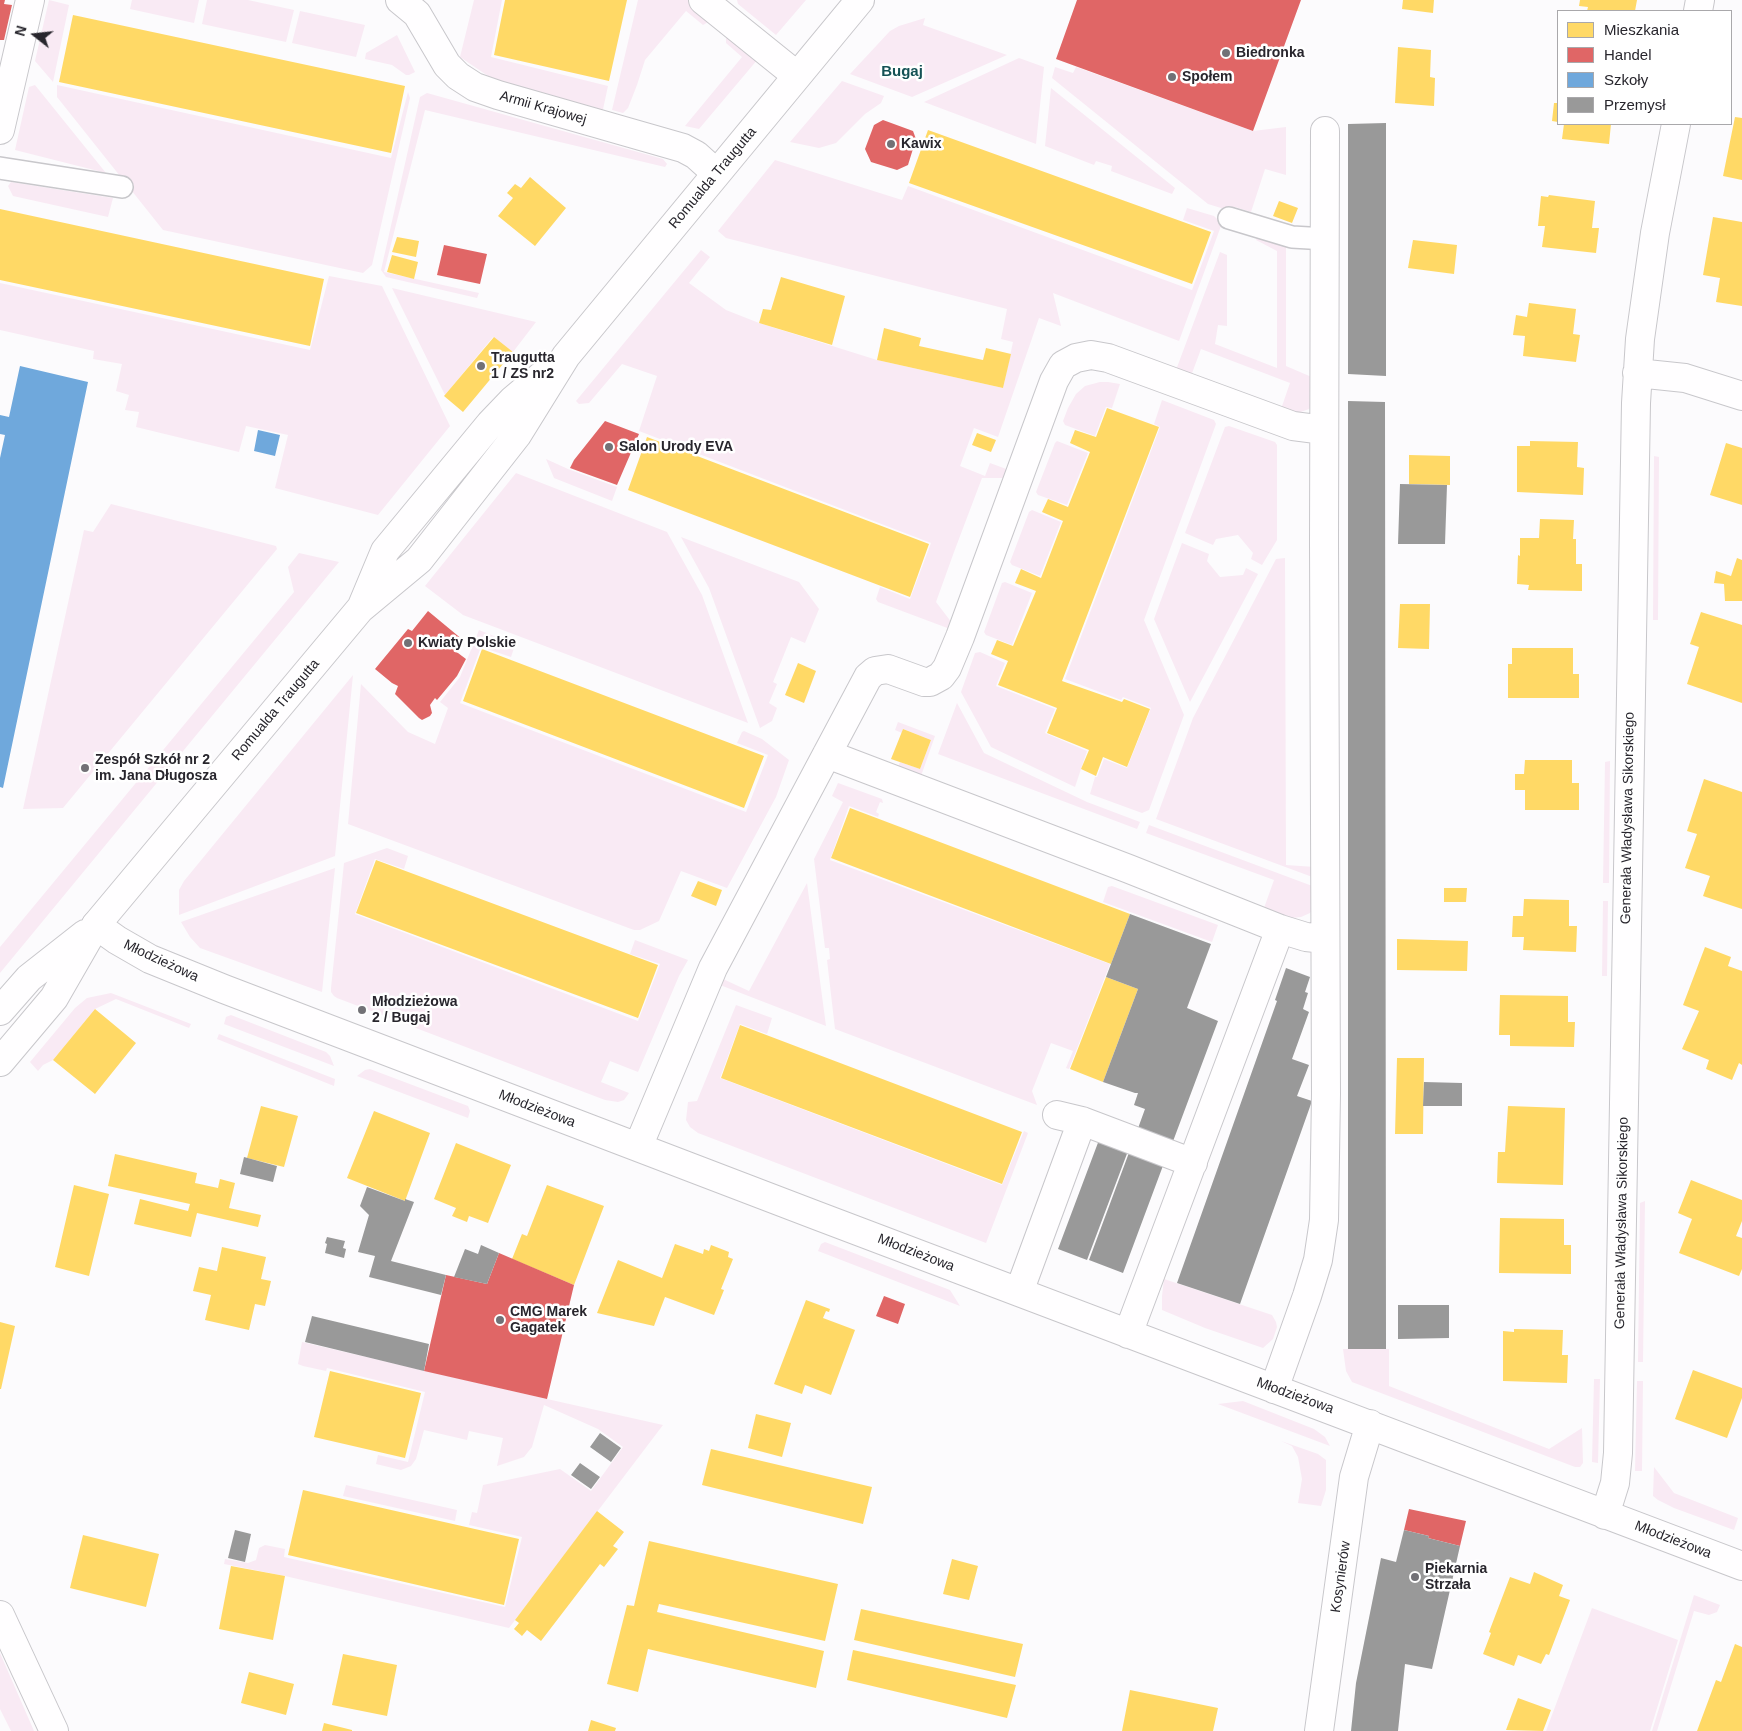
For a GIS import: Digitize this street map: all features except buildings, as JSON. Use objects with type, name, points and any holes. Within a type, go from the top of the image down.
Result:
[{"type":"street","points":[[0,130],[30,0]]},
{"type":"street","name":"Armii Krajowej","points":[[400,0],[416,14],[438,52],[448,65],[458,76],[475,87],[683,148],[696,155],[716,173]]},
{"type":"street","points":[[703,0],[796,75]]},
{"type":"street","name":"Romualda Traugutta","points":[[0,1062],[54,998],[96,926],[360,610],[419,560],[517,435],[566,356],[796,75],[860,0]]},
{"type":"street","name":"Generała Władysława Sikorskiego","points":[[1606,1515],[1615,1484],[1618,1453],[1637,373],[1655,233],[1676,125]]},
{"type":"street","points":[[1274,1389],[1318,1260],[1324,1220],[1325,131]]},
{"type":"street","points":[[638,1147],[705,984],[868,677],[882,669],[888,669],[924,682],[935,680],[947,668],[1054,381],[1063,366],[1076,358],[1091,355],[1108,358],[1293,426],[1324,430]]},
{"type":"street","points":[[1637,373],[1685,378],[1742,396]]},
{"type":"street","points":[[827,754],[1280,928],[1306,937],[1325,939]]},
{"type":"street","name":"Romualda Traugutta","points":[[0,1011],[29,978],[96,926]]},
{"type":"street","name":"Młodzieżowa","points":[[96,926],[116,940],[150,959],[198,979],[1742,1566]]},
{"type":"street","points":[[1128,1334],[1280,928]]},
{"type":"street","points":[[1019,1292],[1069,1118],[1193,1163]]},
{"type":"street","name":"Kosynierów","points":[[1319,1731],[1354,1476],[1370,1424]]},
{"type":"street","points":[[0,1614],[54,1731]]},
{"type":"lane","points":[[0,168],[122,187]]},
{"type":"lane","points":[[1229,218],[1292,237],[1326,239]]},
{"type":"shaded area","points":[[49,0],[69,5],[53,82],[35,61]]},
{"type":"shaded area","points":[[132,0],[199,0],[194,23],[130,9]]},
{"type":"shaded area","points":[[207,0],[248,0],[294,10],[286,42],[202,24]]},
{"type":"shaded area","points":[[474,0],[502,0],[491,57],[608,86],[602,114],[505,84],[491,78],[460,57]]},
{"type":"shaded area","points":[[638,0],[688,0],[709,16],[710,21],[703,25],[686,11],[645,60],[628,108],[623,113],[612,110]]},
{"type":"shaded area","points":[[737,0],[806,0],[776,35],[738,4]]},
{"type":"shaded area","points":[[300,11],[365,25],[356,57],[292,43]]},
{"type":"shaded area","points":[[925,18],[923,25],[1007,55],[912,97],[850,74],[890,31],[899,26]]},
{"type":"shaded area","points":[[397,35],[415,72],[409,75],[406,75],[392,65],[365,59],[366,53]]},
{"type":"shaded area","points":[[726,37],[730,40],[734,37],[758,59],[699,129],[685,126],[742,57],[726,43]]},
{"type":"shaded area","points":[[1019,58],[1044,67],[1036,144],[924,102]]},
{"type":"shaded area","points":[[1055,67],[1073,73],[1076,67],[1253,131],[1286,127],[1286,175],[1265,169],[1251,212],[1235,207],[1234,212],[1208,204],[1052,78]]},
{"type":"shaded area","points":[[842,81],[884,96],[881,103],[865,114],[836,143],[819,148],[790,142]]},
{"type":"shaded area","points":[[35,85],[106,173],[15,150],[29,87]]},
{"type":"shaded area","points":[[57,85],[391,158],[408,92],[410,98],[372,265],[363,273],[163,230],[57,97]]},
{"type":"shaded area","points":[[1051,88],[1175,188],[1172,194],[1111,171],[1112,166],[1096,161],[1094,165],[1045,146]]},
{"type":"shaded area","points":[[427,93],[663,159],[667,164],[665,167],[425,110],[384,272],[479,293],[477,298],[386,277],[381,270],[420,97]]},
{"type":"shaded area","points":[[775,160],[902,200],[908,186],[1192,290],[1214,231],[1183,220],[1187,208],[1214,216],[1221,226],[1179,341],[1053,293],[1061,326],[1039,318],[998,437],[974,428],[960,466],[985,476],[990,463],[1009,470],[1005,478],[982,478],[954,552],[936,602],[952,623],[950,629],[878,602],[876,599],[880,587],[910,599],[931,543],[639,431],[657,376],[622,364],[589,403],[579,404],[576,401],[701,250],[710,257],[689,283],[726,310],[759,323],[877,360],[1003,388],[1013,342],[1001,339],[1007,309],[726,238],[718,231]]},
{"type":"shaded area","points":[[11,182],[113,198],[108,217],[13,196],[8,186]]},
{"type":"shaded area","points":[[1257,238],[1286,246],[1286,366],[1314,378],[1314,404],[1309,409],[1298,413],[1281,409],[1290,383],[1201,349],[1191,376],[1176,370],[1220,252],[1227,255],[1227,326],[1218,325],[1215,344],[1277,368],[1277,251],[1256,240]]},
{"type":"shaded area","points":[[329,276],[382,286],[450,426],[378,515],[275,488],[288,435],[246,426],[239,452],[136,427],[139,412],[125,410],[129,395],[116,391],[122,364],[93,359],[94,351],[0,330],[0,283],[310,350]]},
{"type":"shaded area","points":[[392,288],[536,322],[513,352],[493,337],[445,395]]},
{"type":"shaded area","points":[[1100,382],[1120,384],[1112,408],[1106,407],[1095,436],[1065,425],[1063,421],[1076,394],[1085,386]]},
{"type":"shaded area","points":[[1162,400],[1214,420],[1216,424],[1144,620],[1184,715],[1149,810],[1142,813],[1090,794],[1095,777],[1097,777],[1104,759],[1127,768],[1151,708],[1123,697],[1121,700],[1065,679],[1160,427],[1154,424]]},
{"type":"shaded area","points":[[1229,426],[1275,442],[1277,445],[1277,540],[1262,565],[1251,559],[1253,553],[1238,535],[1216,539],[1213,545],[1185,533],[1225,427]]},
{"type":"shaded area","points":[[1057,441],[1088,453],[1067,505],[1038,495],[1036,492]]},
{"type":"shaded area","points":[[1654,456],[1659,457],[1658,620],[1653,620]]},
{"type":"shaded area","points":[[546,459],[617,487],[612,501],[554,478]]},
{"type":"shaded area","points":[[516,473],[667,532],[702,595],[748,723],[463,615],[425,586]]},
{"type":"shaded area","points":[[111,504],[276,546],[277,549],[63,808],[23,809],[84,530],[93,532]]},
{"type":"shaded area","points":[[1032,510],[1061,522],[1040,576],[1012,565],[1010,562],[1029,512]]},
{"type":"shaded area","points":[[681,537],[799,582],[819,609],[805,643],[791,637],[773,682],[777,684],[769,703],[777,708],[772,721],[760,728],[709,588]]},
{"type":"shaded area","points":[[1182,543],[1209,554],[1207,561],[1220,577],[1243,575],[1246,568],[1258,574],[1190,702],[1154,619]]},
{"type":"shaded area","points":[[299,553],[339,562],[0,973],[0,947],[294,592],[288,567]]},
{"type":"shaded area","points":[[1285,558],[1286,865],[1315,867],[1315,878],[1156,819],[1193,718],[1276,559]]},
{"type":"shaded area","points":[[1005,582],[1032,593],[1012,645],[986,635],[984,632],[1002,583]]},
{"type":"shaded area","points":[[479,630],[511,643],[514,648],[511,657],[481,647],[460,703],[746,812],[768,755],[737,743],[742,732],[744,731],[762,739],[789,760],[776,797],[727,888],[681,871],[659,921],[640,930],[634,930],[348,824],[361,684],[408,732],[435,744],[448,708],[440,702],[460,677]]},
{"type":"shaded area","points":[[980,652],[1005,663],[996,686],[1055,709],[1045,733],[1087,751],[1075,787],[991,747],[961,692],[975,653]]},
{"type":"shaded area","points":[[353,675],[335,856],[179,915],[179,890],[184,881]]},
{"type":"shaded area","points":[[957,703],[984,753],[1087,802],[1140,822],[1137,829],[938,754]]},
{"type":"shaded area","points":[[898,722],[935,736],[920,779],[897,769],[900,762],[920,769],[931,740],[903,729],[902,733],[895,730]]},
{"type":"shaded area","points":[[1610,761],[1609,883],[1603,883],[1605,762]]},
{"type":"shaded area","points":[[838,783],[882,799],[883,803],[880,802],[876,812],[879,814],[878,817],[849,806],[830,860],[1110,964],[1069,1069],[1066,1068],[1073,1051],[1051,1043],[1032,1091],[1037,1105],[835,1029],[827,960],[830,959],[829,948],[825,948],[814,859],[843,802],[832,796]]},
{"type":"shaded area","points":[[1149,825],[1315,887],[1314,908],[1310,913],[1301,917],[1291,918],[1264,908],[1274,880],[1146,833]]},
{"type":"shaded area","points":[[387,848],[408,856],[404,869],[375,859],[355,914],[638,1021],[660,964],[630,954],[635,940],[688,960],[679,976],[638,1072],[610,1061],[601,1082],[629,1093],[624,1100],[618,1102],[605,1100],[334,996],[331,988],[344,863]]},
{"type":"shaded area","points":[[335,868],[322,992],[200,948],[190,937],[181,922]]},
{"type":"shaded area","points":[[807,883],[826,1026],[720,985],[723,979],[749,991]]},
{"type":"shaded area","points":[[1112,886],[1218,925],[1212,942],[1103,902],[1108,887]]},
{"type":"shaded area","points":[[1603,901],[1608,901],[1607,976],[1602,976]]},
{"type":"shaded area","points":[[111,993],[191,1024],[189,1028],[116,999],[95,1009],[53,1060],[43,1065],[38,1071],[30,1062],[75,1008],[87,998]]},
{"type":"shaded area","points":[[736,1005],[772,1018],[767,1034],[740,1024],[720,1078],[1002,1185],[1024,1131],[1028,1133],[986,1243],[698,1133],[690,1127],[686,1120],[688,1102],[697,1101]]},
{"type":"shaded area","points":[[231,1015],[326,1052],[334,1066],[224,1024],[226,1017]]},
{"type":"shaded area","points":[[219,1034],[335,1079],[334,1086],[217,1039]]},
{"type":"shaded area","points":[[370,1069],[468,1106],[470,1111],[468,1118],[357,1076]]},
{"type":"shaded area","points":[[1645,1201],[1643,1362],[1638,1362],[1640,1203]]},
{"type":"shaded area","points":[[825,1242],[950,1290],[960,1306],[818,1251],[821,1244]]},
{"type":"shaded area","points":[[1164,1279],[1272,1315],[1277,1327],[1273,1339],[1263,1348],[1205,1328],[1162,1310]]},
{"type":"shaded area","points":[[302,1342],[663,1425],[509,1628],[285,1576],[224,1564],[225,1559],[248,1563],[256,1560],[259,1548],[265,1545],[285,1549],[284,1557],[505,1607],[522,1537],[469,1525],[472,1512],[477,1513],[483,1485],[560,1469],[591,1491],[623,1447],[598,1429],[544,1405],[532,1447],[524,1457],[497,1466],[503,1438],[469,1431],[467,1440],[424,1430],[416,1459],[411,1466],[401,1470],[376,1464],[378,1455],[408,1462],[425,1392],[327,1368],[326,1371],[298,1364]]},
{"type":"shaded area","points":[[1343,1349],[1389,1349],[1389,1386],[1549,1449],[1582,1428],[1583,1463],[1580,1467],[1575,1467],[1352,1382],[1346,1371]]},
{"type":"shaded area","points":[[1594,1379],[1600,1379],[1598,1463],[1592,1462]]},
{"type":"shaded area","points":[[1637,1381],[1643,1381],[1642,1471],[1635,1471]]},
{"type":"shaded area","points":[[1243,1401],[1314,1429],[1325,1437],[1330,1446],[1218,1404]]},
{"type":"shaded area","points":[[1281,1441],[1318,1454],[1326,1460],[1326,1490],[1321,1506],[1298,1503],[1302,1479],[1298,1457],[1292,1446]]},
{"type":"shaded area","points":[[1654,1467],[1674,1493],[1738,1518],[1734,1530],[1674,1508],[1658,1500],[1653,1496]]},
{"type":"shaded area","points":[[346,1485],[457,1510],[455,1521],[343,1496]]},
{"type":"shaded area","points":[[1694,1595],[1720,1605],[1717,1612],[1709,1615],[1694,1611],[1657,1731],[1652,1731]]},
{"type":"shaded area","points":[[1592,1608],[1678,1640],[1650,1731],[1546,1731]]},
{"type":"shaded area","points":[[0,1653],[34,1731],[11,1731],[0,1709]]},
{"type":"place","name":"Biedronka","points":[[1226,53]]},
{"type":"place","name":"Społem","points":[[1172,77]]},
{"type":"place","name":"Kawix","points":[[891,144]]},
{"type":"place","name":"Traugutta 1 / ZS nr2","points":[[481,366]]},
{"type":"place","name":"Salon Urody EVA","points":[[609,447]]},
{"type":"place","name":"Kwiaty Polskie","points":[[408,643]]},
{"type":"place","name":"Zespół Szkół nr 2 im. Jana Długosza","points":[[85,768]]},
{"type":"place","name":"Młodzieżowa 2 / Bugaj","points":[[362,1010]]},
{"type":"place","name":"CMG Marek Gagatek","points":[[500,1320]]},
{"type":"place","name":"Piekarnia Strzała","points":[[1415,1577]]},
{"type":"district","name":"Bugaj","points":[[902,72]]}]
